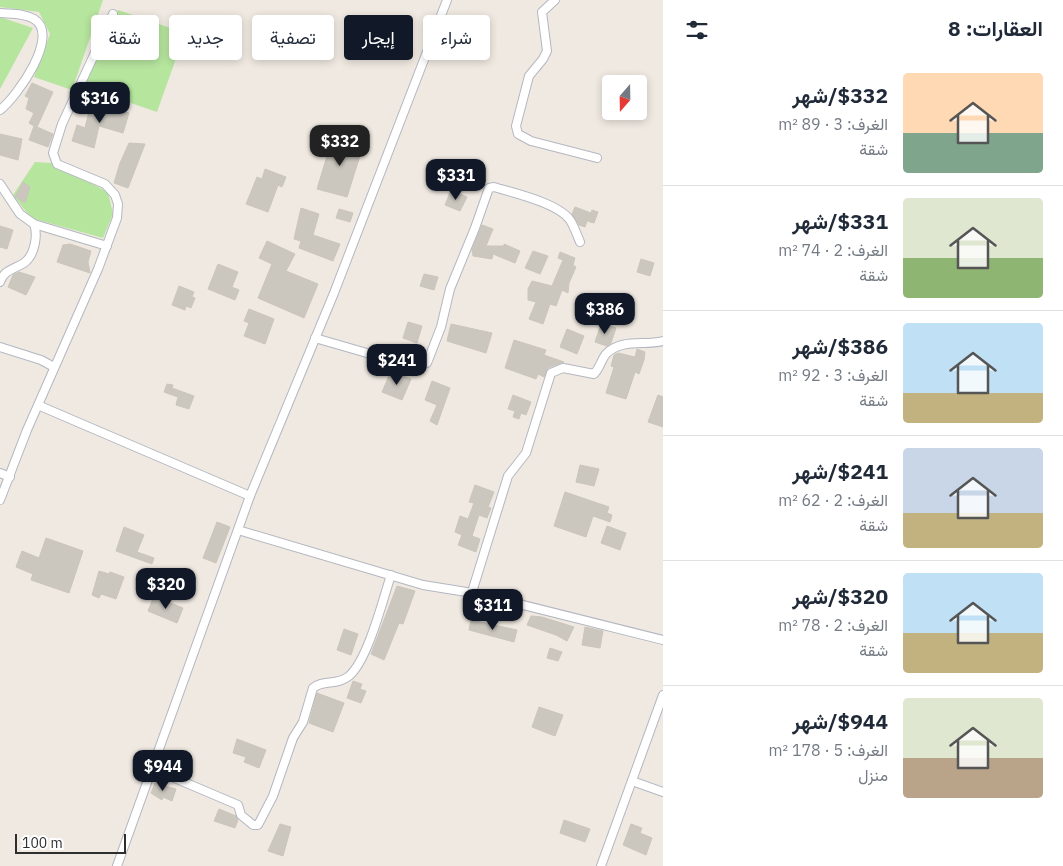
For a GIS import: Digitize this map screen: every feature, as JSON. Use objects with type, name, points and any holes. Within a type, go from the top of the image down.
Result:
[{"type":"street","points":[[116,866],[250,496],[316,338],[448,0]]},
{"type":"street","points":[[555,0],[542,12],[547,50],[543,59],[529,76],[516,126],[518,134],[531,141],[597,158]]},
{"type":"street","points":[[0,13],[22,14],[34,19],[41,25],[44,35],[43,49],[16,93],[0,110]]},
{"type":"street","points":[[0,500],[27,430],[40,406],[54,367],[107,246],[117,218],[118,204],[115,195],[105,184],[57,164],[53,152],[62,124],[113,14]]},
{"type":"street","points":[[0,184],[20,214],[34,224],[107,246]]},
{"type":"street","points":[[316,338],[415,367],[427,363],[441,327],[450,289],[489,188],[494,187],[531,198],[557,210],[569,218],[580,242]]},
{"type":"street","points":[[0,282],[4,274],[28,259],[36,240],[34,224]]},
{"type":"street","points":[[472,592],[508,476],[526,453],[551,373],[563,368],[594,374],[607,353],[617,347],[626,344],[663,341]]},
{"type":"street","points":[[0,348],[41,360],[54,367]]},
{"type":"street","points":[[40,406],[250,496]]},
{"type":"street","points":[[0,473],[10,477]]},
{"type":"street","points":[[238,530],[423,585],[472,592],[663,640]]},
{"type":"street","points":[[151,768],[238,805],[244,818],[253,825],[258,825],[273,796],[293,738],[303,722],[313,688],[318,684],[342,682],[359,664],[391,575]]},
{"type":"street","points":[[601,866],[663,695]]},
{"type":"street","points":[[632,781],[663,792]]},
{"type":"green space","points":[[0,0],[103,0],[98,15],[91,15],[91,35],[72,90],[34,77],[50,34],[39,12],[0,7]]},
{"type":"green space","points":[[118,10],[133,15],[116,15]]},
{"type":"green space","points":[[0,17],[33,28],[0,89]]},
{"type":"green space","points":[[159,24],[169,28],[169,60],[175,60],[157,112],[81,86],[94,60],[159,60]]},
{"type":"green space","points":[[35,162],[52,163],[108,192],[113,214],[103,238],[31,218],[13,195]]},
{"type":"building","points":[[32,83],[53,92],[37,127],[53,134],[48,147],[29,140],[34,126],[29,123],[34,113],[26,109],[29,98],[25,96]]},
{"type":"building","points":[[91,103],[129,113],[123,133],[99,126],[94,148],[72,141],[77,125],[85,128]]},
{"type":"building","points":[[0,134],[22,139],[18,160],[0,155]]},
{"type":"building","points":[[333,136],[363,146],[347,197],[317,189]]},
{"type":"building","points":[[129,143],[145,144],[128,188],[114,183]]},
{"type":"building","points":[[265,169],[286,177],[282,187],[278,185],[268,212],[246,204],[257,177],[262,179]]},
{"type":"building","points":[[23,182],[30,187],[25,203],[15,197]]},
{"type":"building","points":[[451,190],[467,197],[460,211],[445,205]]},
{"type":"building","points":[[575,207],[591,213],[592,210],[598,212],[594,223],[587,221],[585,227],[579,225],[572,214]]},
{"type":"building","points":[[301,208],[319,214],[313,235],[340,244],[333,261],[299,248],[301,241],[294,239]]},
{"type":"building","points":[[339,209],[353,213],[350,222],[336,218]]},
{"type":"building","points":[[482,225],[493,229],[486,246],[504,246],[504,244],[520,251],[515,263],[493,254],[492,259],[473,256],[472,250]]},
{"type":"building","points":[[0,226],[13,230],[7,249],[0,247]]},
{"type":"building","points":[[267,241],[295,254],[286,271],[318,284],[304,318],[258,298],[272,264],[259,258]]},
{"type":"building","points":[[70,244],[91,251],[88,262],[90,273],[57,262],[63,245]]},
{"type":"building","points":[[533,251],[548,256],[540,274],[525,268]]},
{"type":"building","points":[[560,252],[575,258],[573,265],[576,267],[569,283],[568,293],[562,290],[556,306],[550,304],[543,324],[529,319],[536,302],[528,300],[528,289],[532,281],[552,286],[563,260],[558,258]]},
{"type":"building","points":[[641,259],[654,263],[650,276],[637,272]]},
{"type":"building","points":[[218,264],[238,272],[232,287],[239,290],[235,300],[208,289]]},
{"type":"building","points":[[19,272],[35,277],[26,295],[8,287],[13,275]]},
{"type":"building","points":[[424,274],[438,277],[434,290],[420,286]]},
{"type":"building","points":[[179,286],[194,292],[192,297],[195,298],[191,308],[186,306],[185,310],[172,305]]},
{"type":"building","points":[[249,309],[274,319],[265,344],[244,336],[249,323],[244,321]]},
{"type":"building","points":[[408,322],[422,326],[417,343],[403,338]]},
{"type":"building","points":[[451,324],[492,333],[486,353],[447,341]]},
{"type":"building","points":[[601,324],[616,328],[611,343],[607,346],[595,342]]},
{"type":"building","points":[[567,329],[584,336],[577,354],[560,347]]},
{"type":"building","points":[[514,340],[546,350],[544,355],[564,362],[548,368],[544,377],[538,374],[536,379],[505,368]]},
{"type":"building","points":[[637,349],[645,352],[644,360],[639,374],[635,372],[626,399],[606,393],[614,367],[611,366],[614,355],[618,353],[635,357]]},
{"type":"building","points":[[391,371],[411,379],[402,400],[382,392]]},
{"type":"building","points":[[432,381],[450,388],[437,425],[430,421],[437,405],[425,400]]},
{"type":"building","points":[[167,384],[173,385],[172,388],[194,396],[189,409],[176,405],[178,397],[164,392]]},
{"type":"building","points":[[513,395],[531,402],[526,415],[521,413],[519,419],[513,417],[515,411],[508,409]]},
{"type":"building","points":[[658,395],[663,397],[663,427],[648,422]]},
{"type":"building","points":[[580,465],[599,469],[594,486],[576,482]]},
{"type":"building","points":[[475,485],[494,492],[488,507],[491,508],[487,518],[479,515],[472,536],[480,539],[476,552],[458,545],[462,535],[455,532],[460,516],[468,519],[474,503],[469,502]]},
{"type":"building","points":[[565,492],[609,507],[607,513],[612,515],[610,522],[593,516],[586,537],[554,526]]},
{"type":"building","points":[[217,522],[230,527],[216,563],[203,558]]},
{"type":"building","points":[[607,526],[626,533],[620,550],[601,543]]},
{"type":"building","points":[[124,527],[144,535],[137,552],[154,558],[152,564],[116,551]]},
{"type":"building","points":[[46,538],[83,551],[69,593],[31,580],[33,574],[16,567],[22,551],[39,558]]},
{"type":"building","points":[[99,571],[109,574],[110,572],[124,577],[116,599],[101,594],[99,598],[92,595]]},
{"type":"building","points":[[397,586],[415,591],[403,624],[399,623],[384,660],[371,654]]},
{"type":"building","points":[[154,596],[183,608],[177,623],[148,611]]},
{"type":"building","points":[[531,616],[542,617],[574,627],[567,641],[527,625]]},
{"type":"building","points":[[471,620],[517,630],[514,642],[469,630]]},
{"type":"building","points":[[585,627],[603,631],[600,648],[582,645]]},
{"type":"building","points":[[344,629],[358,634],[351,655],[337,650]]},
{"type":"building","points":[[550,648],[562,652],[558,661],[547,658]]},
{"type":"building","points":[[353,681],[362,684],[360,689],[366,691],[361,703],[347,698]]},
{"type":"building","points":[[317,693],[344,703],[333,732],[309,723]]},
{"type":"building","points":[[539,707],[563,715],[555,736],[532,727]]},
{"type":"building","points":[[237,739],[266,750],[259,768],[244,762],[246,757],[233,753]]},
{"type":"building","points":[[155,783],[176,789],[172,801],[163,797],[162,800],[151,793]]},
{"type":"building","points":[[219,809],[236,816],[238,820],[235,828],[214,821]]},
{"type":"building","points":[[564,820],[590,829],[585,842],[560,833]]},
{"type":"building","points":[[280,824],[291,827],[283,856],[268,851]]},
{"type":"building","points":[[631,824],[642,828],[640,833],[652,838],[646,855],[623,845]]}]
